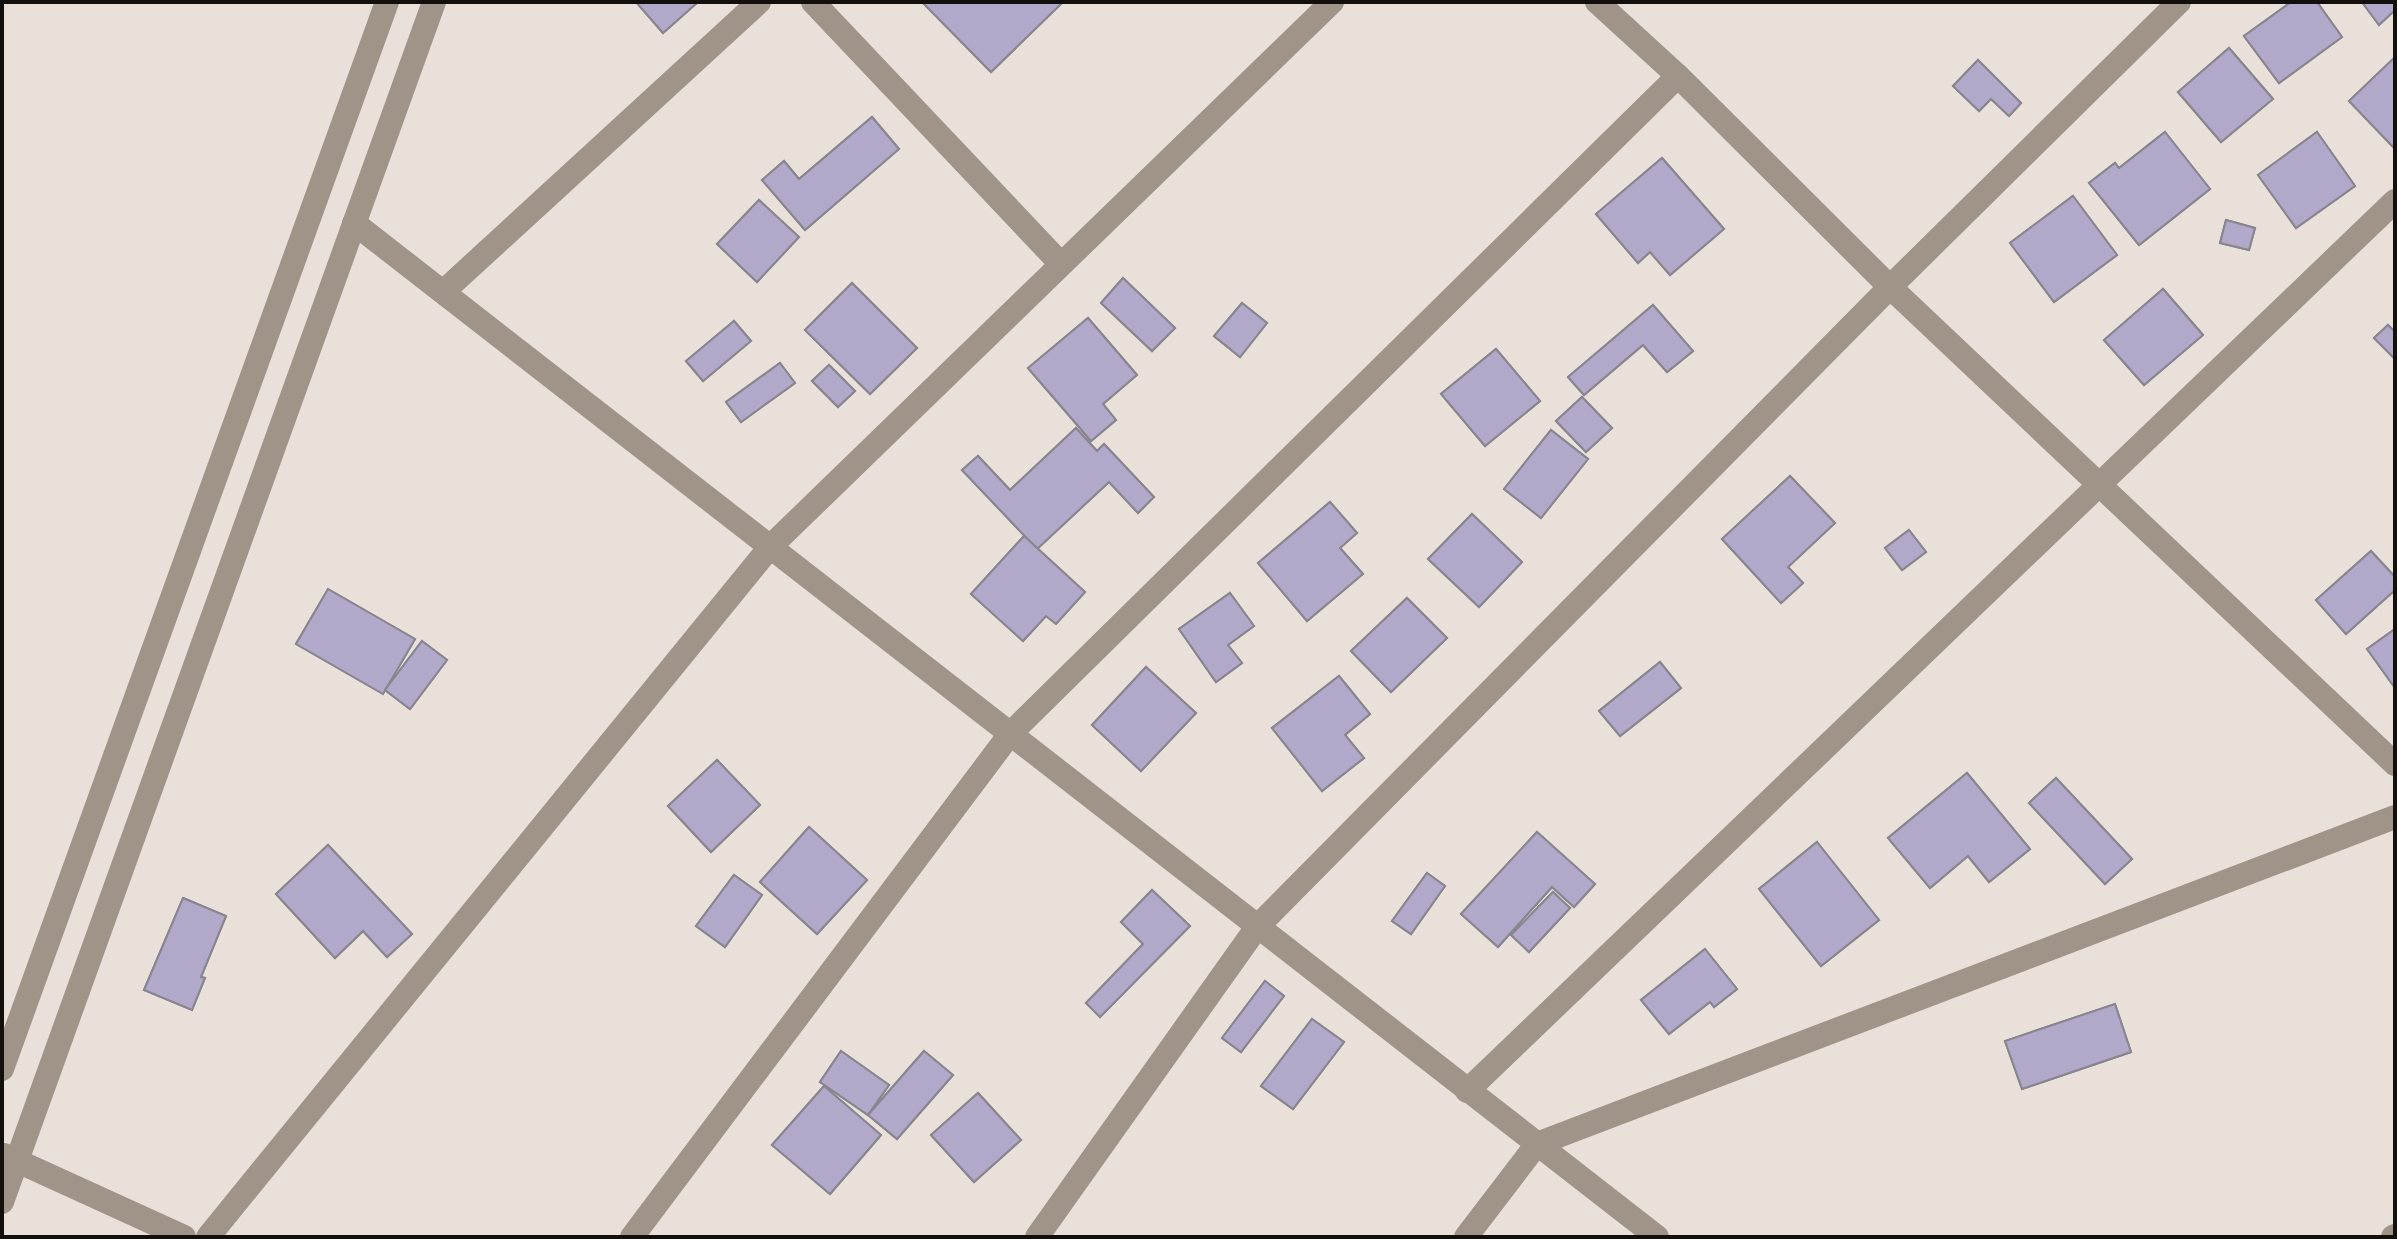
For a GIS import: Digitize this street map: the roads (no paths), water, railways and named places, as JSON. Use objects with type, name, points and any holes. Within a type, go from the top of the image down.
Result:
[{"type":"street","points":[[2,1069],[387,2]]},
{"type":"street","points":[[2,1202],[9,1158],[434,2]]},
{"type":"street","points":[[443,292],[759,2]]},
{"type":"street","points":[[813,2],[1061,264]]},
{"type":"street","points":[[208,1237],[770,547],[1332,2]]},
{"type":"street","points":[[1597,2],[1678,76],[1890,287],[2394,762]]},
{"type":"street","points":[[1037,1237],[1257,927],[1890,287],[2179,2]]},
{"type":"street","points":[[632,1237],[1010,734],[1678,76]]},
{"type":"street","points":[[1467,1091],[2395,201]]},
{"type":"street","points":[[354,223],[1657,1237]]},
{"type":"street","points":[[1466,1237],[1537,1144],[2395,817]]},
{"type":"street","points":[[9,1158],[184,1237]]}]
